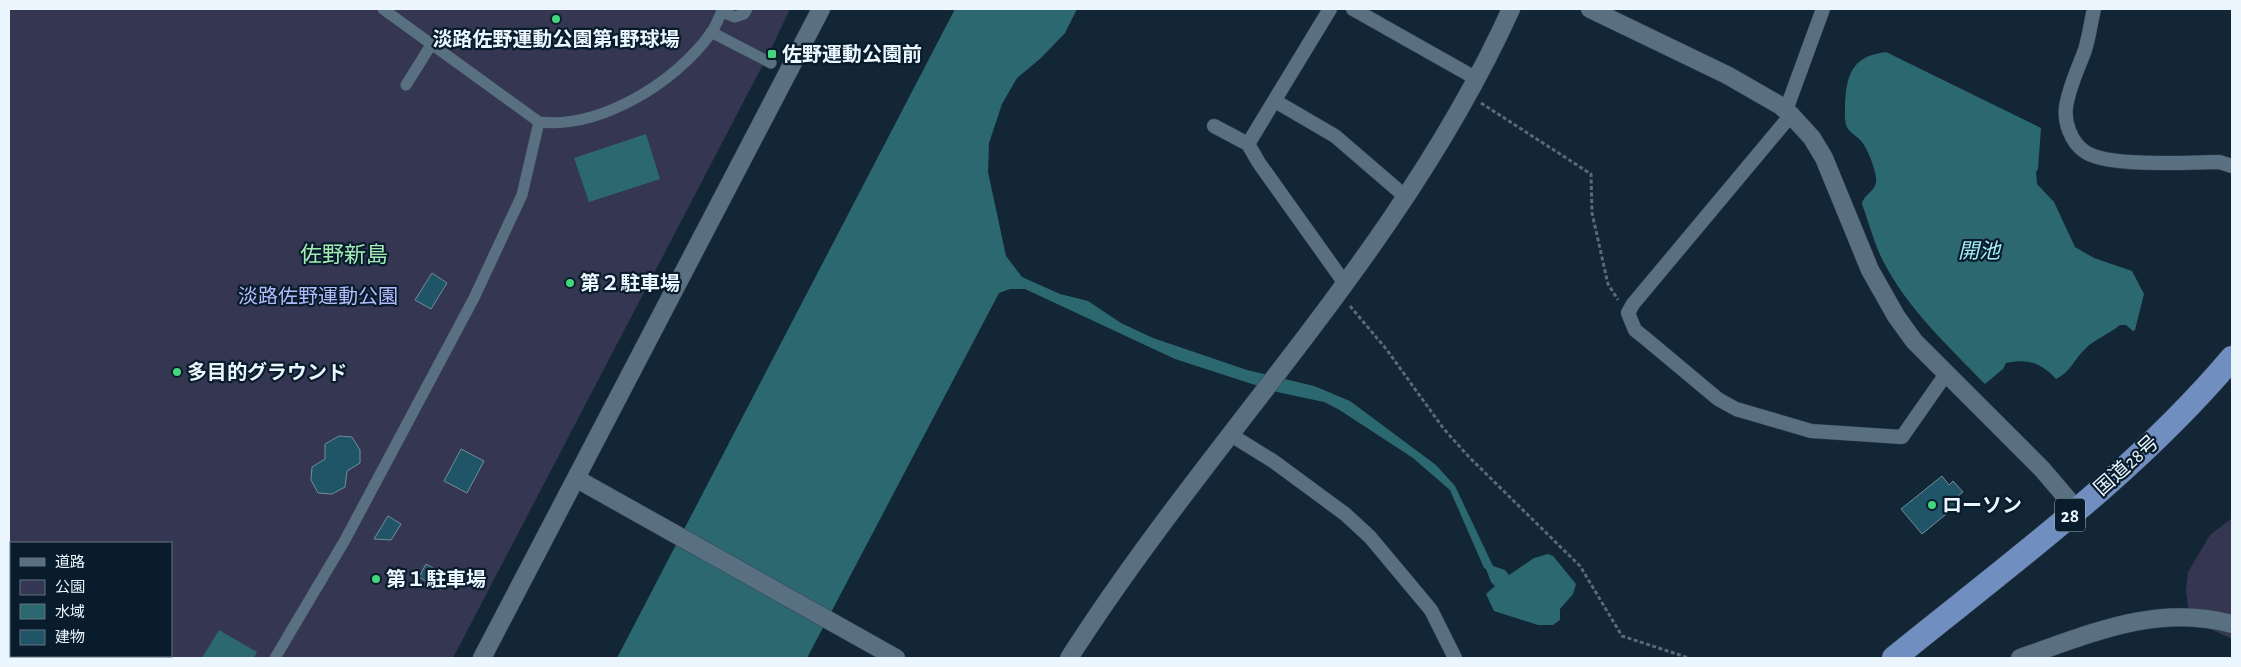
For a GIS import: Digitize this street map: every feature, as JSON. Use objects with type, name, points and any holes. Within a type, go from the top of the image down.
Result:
[{"type":"highway","name":"国道28号","points":[[1894,658],[2076,509],[2144,450],[2194,402],[2232,358]]},
{"type":"street","points":[[383,9],[539,122],[554,124],[590,116],[636,99],[678,68],[711,32],[722,10],[735,16],[744,14],[747,9]]},
{"type":"street","points":[[482,658],[821,9]]},
{"type":"street","points":[[1248,144],[1330,9]]},
{"type":"street","points":[[1354,9],[1473,86]]},
{"type":"street","points":[[1069,658],[1145,546],[1343,289],[1407,198],[1473,86],[1511,9]]},
{"type":"street","points":[[1590,9],[1727,75],[1789,113],[1812,138],[1824,158],[1862,254],[1884,299],[1914,341],[2042,468],[2076,509]]},
{"type":"street","points":[[1823,9],[1789,113],[1628,313],[1635,330],[1718,400],[1744,411],[1812,431],[1902,437],[1946,374]]},
{"type":"street","points":[[2094,9],[2086,47],[2068,92],[2065,109],[2066,120],[2076,144],[2084,152],[2106,159],[2134,162],[2219,162],[2232,166]]},
{"type":"street","points":[[711,32],[771,63]]},
{"type":"street","points":[[406,85],[431,44]]},
{"type":"street","points":[[1275,101],[1334,136],[1407,198]]},
{"type":"street","points":[[275,658],[345,540],[474,298],[522,195],[539,122]]},
{"type":"street","points":[[1214,126],[1248,144],[1343,289]]},
{"type":"street","points":[[1231,435],[1273,461],[1345,514],[1370,537],[1431,610],[1455,658]]},
{"type":"street","points":[[577,479],[896,658]]},
{"type":"street","points":[[2020,658],[2135,621],[2172,615],[2199,616],[2232,624]]},
{"type":"path","points":[[1473,86],[1591,174],[1592,213],[1608,284],[1628,313]]},
{"type":"path","points":[[1343,289],[1443,428],[1469,457],[1580,566],[1622,636],[1689,658]]},
{"type":"green space","name":"淡路佐野運動公園","points":[[9,9],[790,9],[769,53],[453,658],[9,658]]},
{"type":"green space","points":[[2232,518],[2232,639],[2190,620],[2186,591],[2188,572],[2210,535]]},
{"type":"water","points":[[955,9],[1077,9],[1065,33],[1041,58],[1017,78],[1002,104],[989,143],[988,172],[1006,256],[1022,277],[1060,294],[1088,301],[1121,323],[1153,338],[1247,370],[1314,386],[1350,401],[1436,465],[1455,486],[1493,566],[1505,570],[1509,575],[1534,558],[1548,554],[1553,556],[1576,584],[1573,594],[1560,609],[1560,620],[1553,625],[1538,625],[1494,611],[1486,594],[1495,586],[1484,568],[1450,490],[1413,458],[1338,409],[1324,402],[1277,392],[1175,359],[1025,289],[1010,289],[999,293],[807,658],[617,658]]},
{"type":"water","name":"開池","points":[[1886,52],[2041,128],[2038,169],[2036,172],[2037,184],[2054,202],[2075,247],[2094,258],[2132,271],[2144,294],[2135,330],[2133,331],[2126,325],[2120,325],[2089,345],[2069,369],[2056,379],[2045,369],[2034,363],[2021,361],[2006,363],[2003,369],[1985,384],[1943,341],[1904,295],[1883,261],[1862,204],[1865,197],[1875,186],[1874,169],[1864,145],[1848,129],[1845,121],[1847,85],[1853,69],[1865,58]]},
{"type":"water","points":[[646,134],[660,179],[589,202],[574,158]]},
{"type":"water","points":[[219,630],[257,652],[254,658],[202,658]]},
{"type":"building","points":[[432,273],[447,283],[431,309],[415,300]]},
{"type":"building","points":[[339,436],[352,437],[360,450],[360,463],[347,471],[345,487],[332,494],[318,493],[311,480],[312,467],[325,459],[325,444]]},
{"type":"building","points":[[461,449],[484,461],[467,493],[444,481]]},
{"type":"building","name":"ローソン","points":[[1942,476],[1949,485],[1953,481],[1963,492],[1958,496],[1962,501],[1922,534],[1901,509]]},
{"type":"building","points":[[388,516],[401,524],[391,540],[374,539]]},
{"type":"building","points":[[426,564],[449,577],[441,590],[419,577]]},
{"type":"place","name":"淡路佐野運動公園第1野球場","points":[[556,19]]},
{"type":"place","name":"佐野運動公園前","points":[[772,54]]},
{"type":"place","name":"第２駐車場","points":[[570,283]]},
{"type":"place","name":"多目的グラウンド","points":[[177,372]]},
{"type":"place","name":"ローソン","points":[[1932,505]]},
{"type":"place","name":"第１駐車場","points":[[376,579]]},
{"type":"district","name":"佐野新島","points":[[344,254]]}]
